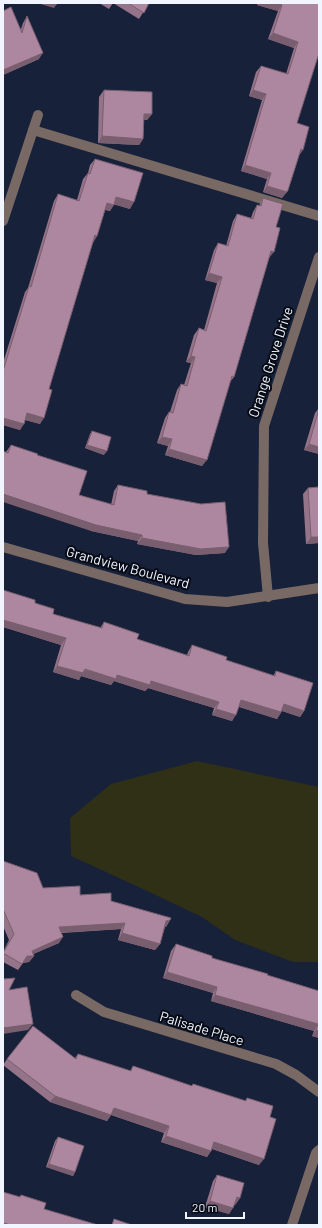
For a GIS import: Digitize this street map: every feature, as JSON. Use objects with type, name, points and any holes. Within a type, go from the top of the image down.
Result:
[{"type":"street","points":[[3,221],[38,115]]},
{"type":"street","points":[[33,130],[319,216]]},
{"type":"street","name":"Orange Grove Drive","points":[[268,597],[263,543],[264,426],[319,257]]},
{"type":"street","name":"Grandview Boulevard","points":[[3,547],[185,599],[226,602],[268,597],[319,588]]},
{"type":"street","name":"Palisade Place","points":[[76,995],[104,1012],[276,1064],[296,1075],[319,1092]]},
{"type":"street","points":[[292,1225],[316,1153],[319,1150]]},
{"type":"green space","points":[[197,761],[319,787],[319,962],[293,962],[235,940],[202,917],[71,856],[70,818],[111,784]]},
{"type":"building","points":[[128,3],[149,3],[144,13]]},
{"type":"building","points":[[276,3],[319,3],[319,53],[297,123],[309,127],[303,150],[301,149],[287,192],[267,186],[271,173],[245,165],[266,94],[253,90],[261,66],[288,74],[298,42],[273,33],[282,5]]},
{"type":"building","points":[[11,7],[22,33],[27,16],[43,53],[3,70],[3,11]]},
{"type":"building","points":[[104,90],[152,92],[152,114],[144,114],[143,139],[102,136]]},
{"type":"building","points":[[95,159],[143,173],[134,202],[116,197],[114,205],[107,203],[97,236],[95,235],[49,389],[52,390],[44,418],[27,413],[24,424],[3,418],[3,371],[29,286],[31,287],[58,194],[79,201],[88,173],[90,174]]},
{"type":"building","points":[[263,198],[283,204],[276,227],[280,228],[274,252],[271,251],[234,377],[232,376],[207,460],[169,449],[172,439],[162,437],[169,412],[173,413],[181,384],[187,386],[195,357],[191,356],[199,328],[206,331],[222,277],[209,273],[218,243],[228,246],[237,214],[253,219],[257,205],[261,206]]},
{"type":"building","points":[[319,409],[319,447],[309,444]]},
{"type":"building","points":[[92,431],[111,437],[107,451],[87,445]]},
{"type":"building","points":[[11,445],[87,471],[79,495],[114,505],[118,485],[147,491],[147,494],[201,504],[225,502],[229,547],[201,549],[142,538],[142,535],[96,525],[3,494],[3,451],[8,453]]},
{"type":"building","points":[[319,487],[319,537],[311,537],[308,488]]},
{"type":"building","points":[[3,590],[35,600],[35,603],[54,609],[53,614],[102,628],[104,622],[139,634],[137,639],[189,656],[192,645],[227,657],[226,660],[275,676],[276,671],[313,683],[304,711],[284,704],[281,712],[241,700],[236,715],[216,709],[219,702],[151,681],[150,685],[117,675],[116,679],[85,669],[83,673],[57,666],[66,638],[3,620]]},
{"type":"building","points":[[3,861],[37,873],[43,888],[80,886],[80,895],[111,893],[111,901],[171,918],[170,920],[166,921],[160,944],[122,933],[125,923],[59,927],[63,937],[32,951],[34,956],[27,956],[22,964],[3,953],[14,934],[3,909]]},
{"type":"building","points":[[176,944],[212,956],[212,958],[268,974],[267,975],[319,991],[319,1031],[316,1030],[318,1024],[215,995],[217,987],[167,972]]},
{"type":"building","points":[[15,978],[9,990],[27,987],[33,1024],[3,1028],[3,979]]},
{"type":"building","points":[[33,1026],[76,1059],[78,1054],[131,1071],[133,1066],[192,1086],[193,1084],[246,1101],[247,1098],[273,1106],[270,1117],[276,1119],[264,1159],[214,1142],[211,1151],[166,1136],[169,1126],[114,1108],[111,1115],[55,1096],[7,1059]]},
{"type":"building","points":[[58,1137],[84,1146],[75,1172],[49,1164]]},
{"type":"building","points":[[217,1175],[244,1183],[240,1198],[237,1197],[233,1208],[210,1201]]},
{"type":"building","points":[[3,1192],[20,1197],[21,1195],[46,1203],[44,1209],[98,1225],[11,1225],[3,1223]]},
{"type":"building","points":[[114,1219],[132,1225],[112,1225]]}]
